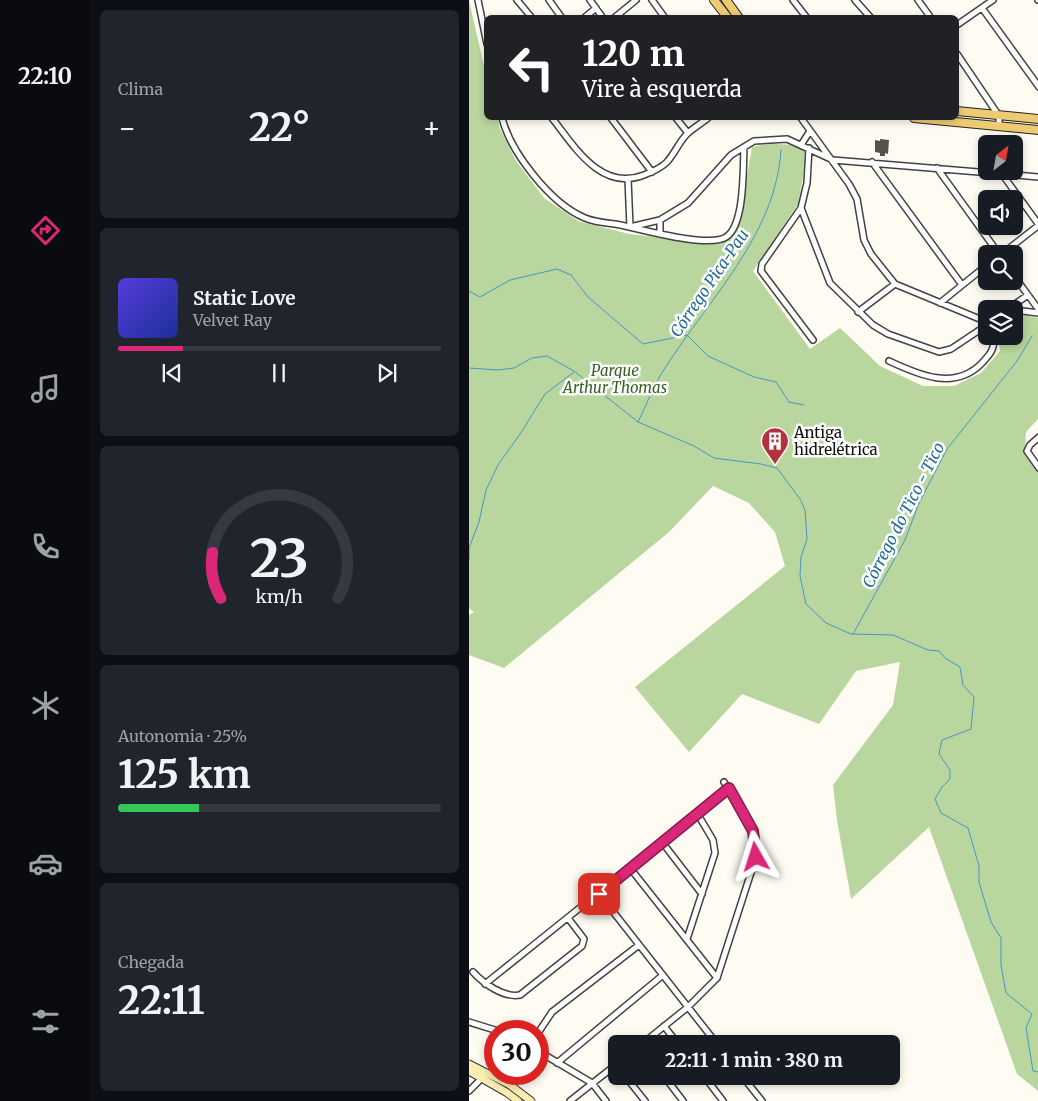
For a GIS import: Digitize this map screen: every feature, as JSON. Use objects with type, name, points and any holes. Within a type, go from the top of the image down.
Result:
[{"type":"main road","points":[[714,0],[726,15]]},
{"type":"main road","points":[[726,0],[737,15]]},
{"type":"main road","points":[[959,111],[1038,119]]},
{"type":"main road","points":[[952,120],[1038,130]]},
{"type":"main road","points":[[469,1064],[484,1072]]},
{"type":"main road","points":[[469,1071],[518,1101]]},
{"type":"main road","points":[[510,1085],[531,1101]]},
{"type":"street","points":[[478,0],[484,29]]},
{"type":"street","points":[[517,0],[530,15]]},
{"type":"street","points":[[549,0],[560,15]]},
{"type":"street","points":[[591,0],[601,15]]},
{"type":"street","points":[[618,15],[636,0]]},
{"type":"street","points":[[652,0],[663,15]]},
{"type":"street","points":[[793,0],[805,15]]},
{"type":"street","points":[[855,0],[868,15]]},
{"type":"street","points":[[919,0],[929,15]]},
{"type":"street","points":[[959,24],[993,0]]},
{"type":"street","points":[[588,15],[596,8]]},
{"type":"street","points":[[981,8],[1038,87]]},
{"type":"street","points":[[959,57],[999,116],[999,126]]},
{"type":"street","points":[[503,120],[511,141],[523,161],[552,196],[569,210],[587,219],[661,234],[700,239],[718,240],[727,237],[738,220],[744,147]]},
{"type":"street","points":[[554,120],[588,164],[612,176],[628,179],[652,172],[666,163],[688,133],[705,120]]},
{"type":"street","points":[[613,120],[652,172]]},
{"type":"street","points":[[678,120],[688,133]]},
{"type":"street","points":[[802,120],[849,184],[857,199],[860,226],[868,247],[895,284],[978,320]]},
{"type":"street","points":[[801,145],[810,131]]},
{"type":"street","points":[[630,227],[660,220],[688,203],[731,155],[754,141],[787,139],[833,160],[978,172]]},
{"type":"street","points":[[809,148],[807,183],[801,208],[761,264],[761,271],[813,340]]},
{"type":"street","points":[[872,162],[962,284]]},
{"type":"street","points":[[937,168],[993,245]]},
{"type":"street","points":[[1023,176],[1038,177]]},
{"type":"street","points":[[628,179],[630,227]]},
{"type":"street","points":[[1006,180],[1038,225],[1012,245]]},
{"type":"street","points":[[801,208],[830,284],[873,324],[889,334],[939,352],[951,349],[978,330]]},
{"type":"street","points":[[660,220],[661,234]]},
{"type":"street","points":[[940,303],[978,272]]},
{"type":"street","points":[[858,312],[895,284]]},
{"type":"street","points":[[1023,288],[1038,311]]},
{"type":"street","points":[[1021,300],[1028,295]]},
{"type":"street","points":[[1023,310],[1038,311]]},
{"type":"street","points":[[889,361],[926,376],[950,380],[976,370],[993,351],[994,345]]},
{"type":"street","points":[[1038,437],[1027,451],[1038,468]]},
{"type":"street","points":[[653,1035],[688,1007],[717,978],[756,857],[753,831],[724,782]]},
{"type":"street","points":[[485,984],[729,788]]},
{"type":"street","points":[[687,940],[715,853],[713,840],[697,814]]},
{"type":"street","points":[[662,842],[702,894]]},
{"type":"street","points":[[630,868],[717,978]]},
{"type":"street","points":[[589,881],[710,1035]]},
{"type":"street","points":[[473,972],[485,984],[511,994],[520,995],[582,946],[584,940],[568,918]]},
{"type":"street","points":[[547,1020],[552,1012],[639,945]]},
{"type":"street","points":[[557,1063],[663,975]]},
{"type":"street","points":[[469,1022],[484,1027]]},
{"type":"street","points":[[664,1026],[671,1035]]},
{"type":"street","points":[[549,1058],[592,1084],[606,1101]]},
{"type":"street","points":[[574,1100],[608,1071]]},
{"type":"street","points":[[469,1091],[482,1078]]},
{"type":"street","points":[[632,1085],[645,1101]]},
{"type":"street","points":[[671,1085],[683,1101]]},
{"type":"street","points":[[711,1085],[723,1101]]},
{"type":"street","points":[[749,1085],[762,1101]]},
{"type":"green space","name":"Parque Arthur Thomas","points":[[469,0],[484,66],[484,120],[498,120],[516,161],[544,198],[578,221],[629,234],[721,244],[739,223],[752,147],[766,144],[792,145],[805,148],[803,177],[798,204],[753,271],[810,349],[840,328],[880,366],[923,386],[954,386],[981,373],[1000,351],[999,345],[1023,345],[1023,315],[1038,318],[1038,419],[1026,432],[1025,452],[1039,472],[1038,1091],[1017,1074],[929,827],[851,899],[837,820],[833,785],[893,705],[900,662],[856,671],[819,724],[742,694],[689,752],[635,687],[785,566],[775,532],[749,503],[713,486],[669,532],[504,668],[469,655],[469,615],[474,612],[469,608]]},
{"type":"building","points":[[880,139],[889,140],[888,154],[885,153],[885,156],[880,156],[880,153],[875,152],[875,140],[880,141]]},
{"type":"waterway","name":"Córrego Pica-Pau","points":[[638,422],[661,374],[738,265],[754,238],[767,210],[776,181],[781,150]]},
{"type":"waterway","points":[[469,291],[480,297],[510,280],[557,269],[571,275],[588,297],[643,344],[687,335],[708,356],[754,377],[776,382],[789,402],[804,405]]},
{"type":"waterway","name":"Córrego do Tico - Tico","points":[[853,634],[905,540],[919,503],[947,449],[1017,361],[1032,336]]},
{"type":"waterway","points":[[469,368],[498,370],[514,368],[532,358],[547,356],[574,371],[638,422],[694,446],[714,458],[777,468],[800,499],[805,510],[807,539],[801,557],[800,576],[806,604],[826,623],[851,634],[893,635],[928,650],[939,651],[945,658],[960,667],[963,685],[974,697],[971,729],[942,740],[939,754],[950,770],[950,779],[942,787],[935,799],[941,813],[968,828],[979,866],[979,882],[991,922],[1001,938],[1001,965],[1006,993],[1032,1014],[1026,1028],[1033,1071],[1039,1072]]},
{"type":"waterway","points":[[469,560],[469,548],[479,522],[486,490],[498,465],[545,394],[574,372]]},
{"type":"place","name":"Antiga hidrelétrica","points":[[775,465]]},
{"type":"route","points":[[599,894],[729,788],[753,831],[756,857]]}]
